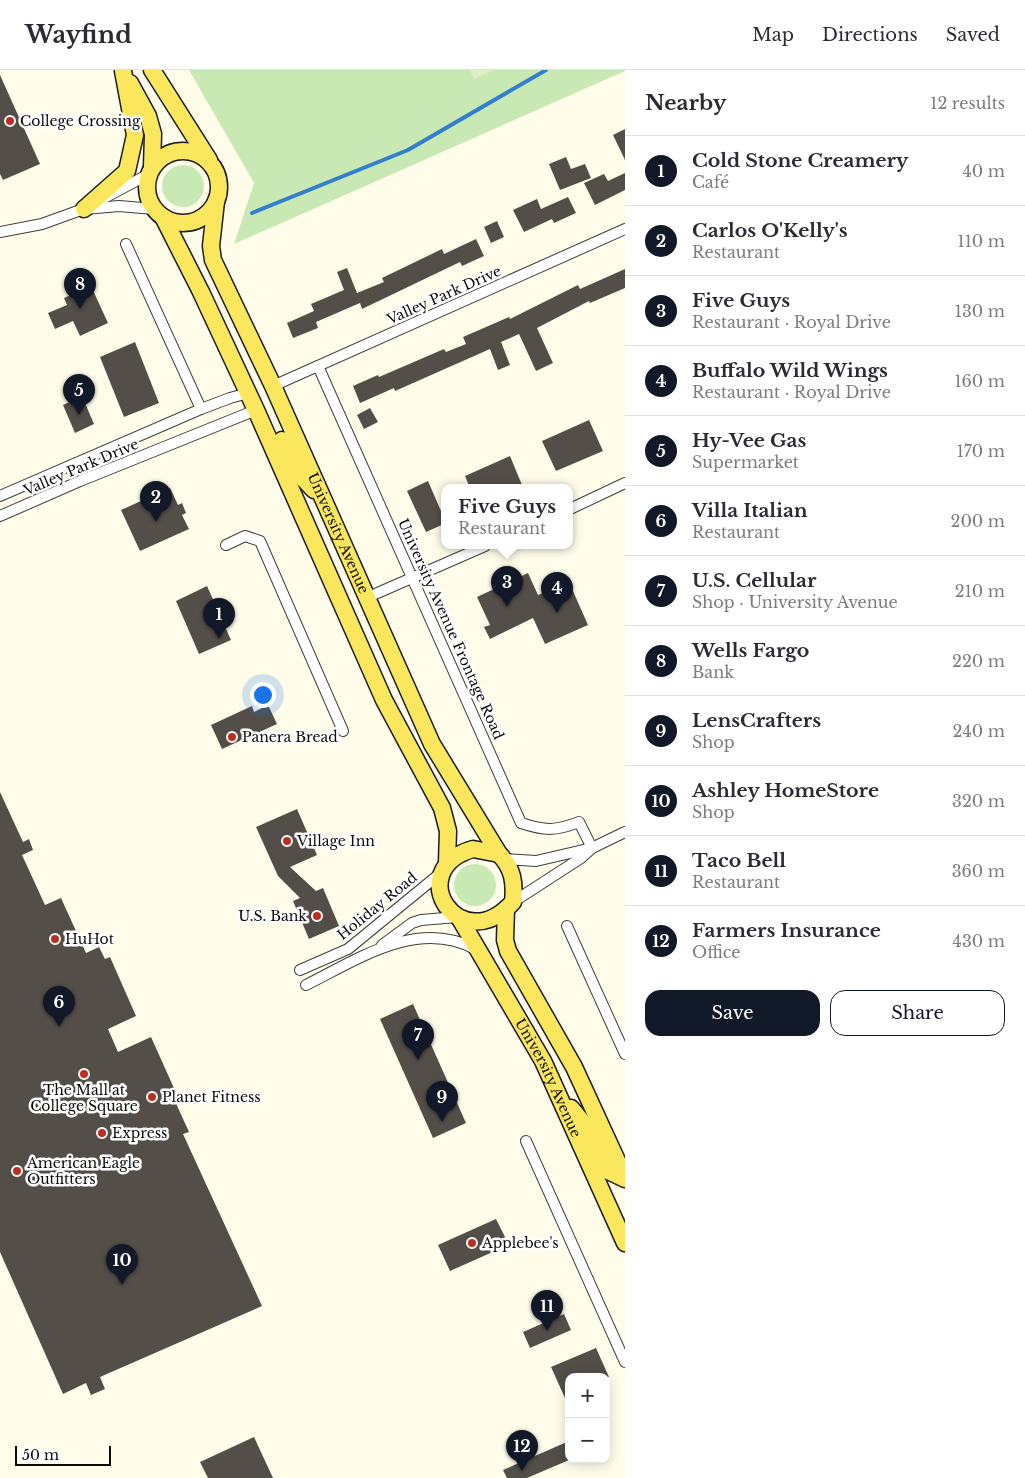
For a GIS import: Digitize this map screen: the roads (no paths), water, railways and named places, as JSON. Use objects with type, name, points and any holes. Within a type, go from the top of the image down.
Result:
[{"type":"main road","points":[[123,71],[148,116],[153,134],[151,170],[147,192],[159,213],[183,223],[194,222],[211,210],[216,200],[219,190],[214,169],[152,70]]},
{"type":"main road","points":[[84,209],[127,171],[135,134],[123,71]]},
{"type":"main road","points":[[151,170],[168,154],[189,151],[207,161],[214,169]]},
{"type":"main road","name":"University Avenue","points":[[216,200],[211,246],[213,260],[273,386],[432,744],[501,857]]},
{"type":"main road","name":"University Avenue","points":[[159,213],[201,292],[256,410],[384,700],[442,808],[448,831],[444,867]]},
{"type":"main road","points":[[248,393],[270,413],[296,472],[321,496]]},
{"type":"main road","points":[[300,507],[325,540],[349,591],[366,598]]},
{"type":"main road","points":[[473,849],[501,857],[511,871],[514,884],[509,906],[484,921],[458,918],[446,906],[441,895],[444,867],[460,853],[473,849]]},
{"type":"main road","name":"University Avenue","points":[[509,906],[505,940],[511,959],[574,1067],[625,1178]]},
{"type":"main road","name":"University Avenue","points":[[458,918],[543,1060],[625,1243]]},
{"type":"main road","points":[[557,1090],[585,1125],[606,1170],[625,1178]]},
{"type":"street","points":[[0,232],[42,224],[84,209],[151,170]]},
{"type":"street","points":[[84,209],[120,206],[159,213]]},
{"type":"street","name":"Valley Park Drive","points":[[273,386],[625,229]]},
{"type":"street","points":[[126,244],[201,409]]},
{"type":"street","name":"University Avenue Frontage Road","points":[[318,366],[414,577],[521,823],[538,829],[558,830],[579,822],[592,848]]},
{"type":"street","name":"Valley Park Drive","points":[[0,496],[201,409],[248,393]]},
{"type":"street","name":"Valley Park Drive","points":[[0,516],[80,481],[256,410]]},
{"type":"street","points":[[573,507],[625,483]]},
{"type":"street","points":[[226,545],[245,536],[260,541],[343,731]]},
{"type":"street","points":[[366,598],[478,549]]},
{"type":"street","points":[[501,857],[536,861],[592,848],[625,832]]},
{"type":"street","points":[[509,906],[592,848]]},
{"type":"street","name":"Holiday Road","points":[[300,970],[348,949],[444,867]]},
{"type":"street","name":"Holiday Road","points":[[373,952],[412,923],[421,920],[458,918]]},
{"type":"street","points":[[567,926],[625,1054]]},
{"type":"street","name":"Holiday Road","points":[[306,985],[373,952],[423,936],[461,941],[476,950]]},
{"type":"street","points":[[526,1141],[625,1362]]},
{"type":"waterway","points":[[252,213],[408,150],[546,70]]},
{"type":"place","name":"College Crossing","points":[[10,121]]},
{"type":"place","name":"Wells Fargo","points":[[80,309]]},
{"type":"place","name":"Hy-Vee Gas","points":[[79,415]]},
{"type":"place","name":"Carlos O'Kelly's","points":[[156,522]]},
{"type":"place","name":"Five Guys","points":[[507,607]]},
{"type":"place","name":"Buffalo Wild Wings","points":[[557,613]]},
{"type":"place","name":"Cold Stone Creamery","points":[[219,639]]},
{"type":"place","name":"Panera Bread","points":[[232,737]]},
{"type":"place","name":"Village Inn","points":[[287,841]]},
{"type":"place","name":"U.S. Bank","points":[[317,916]]},
{"type":"place","name":"HuHot","points":[[55,939]]},
{"type":"place","name":"Villa Italian","points":[[59,1027]]},
{"type":"place","name":"U.S. Cellular","points":[[418,1060]]},
{"type":"place","name":"The Mall at College Square","points":[[84,1074]]},
{"type":"place","name":"Planet Fitness","points":[[152,1097]]},
{"type":"place","name":"LensCrafters","points":[[442,1122]]},
{"type":"place","name":"Express","points":[[102,1133]]},
{"type":"place","name":"American Eagle Outfitters","points":[[17,1171]]},
{"type":"place","name":"Applebee's","points":[[472,1243]]},
{"type":"place","name":"Ashley HomeStore","points":[[122,1285]]},
{"type":"place","name":"Taco Bell","points":[[547,1331]]},
{"type":"place","name":"Farmers Insurance","points":[[522,1471]]}]
